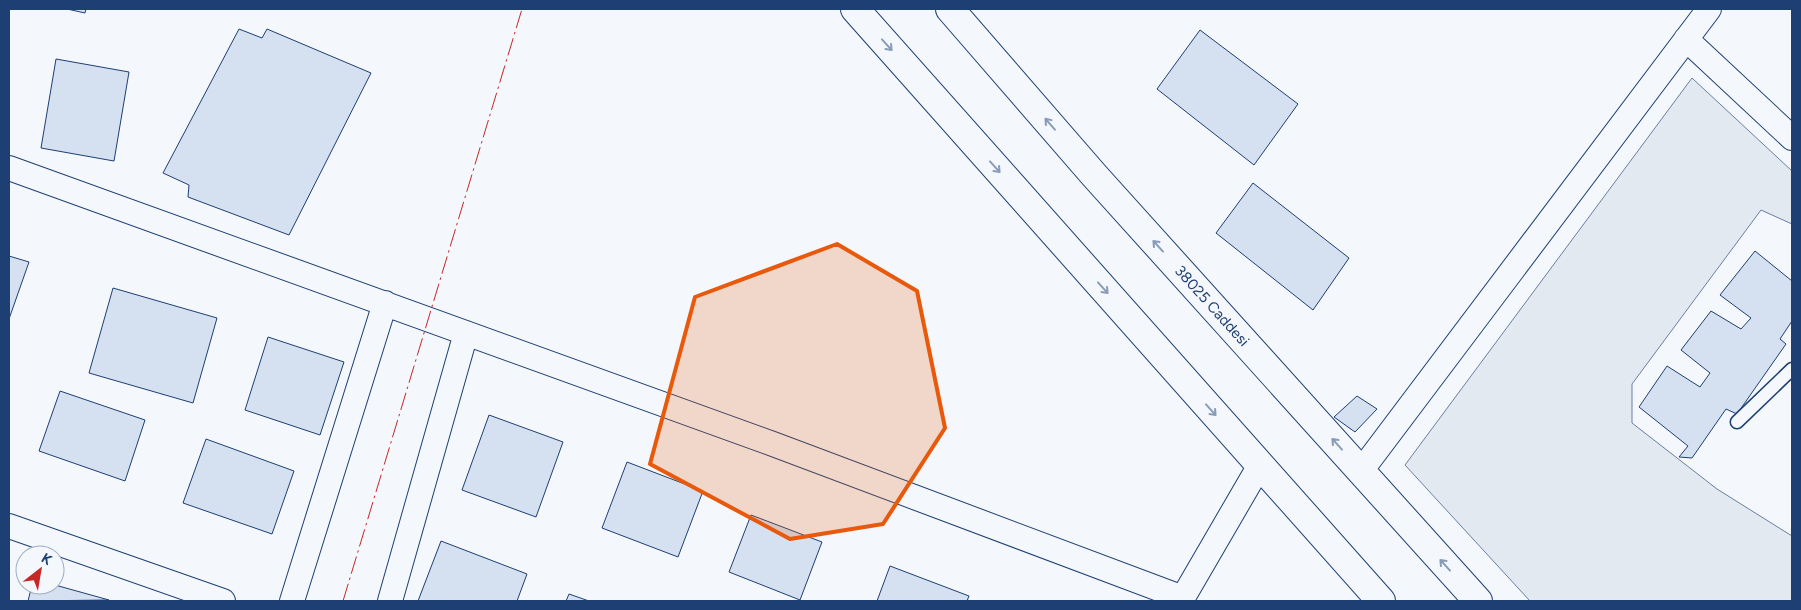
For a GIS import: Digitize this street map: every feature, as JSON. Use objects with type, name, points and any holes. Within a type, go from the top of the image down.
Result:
[{"type":"main road","points":[[855,9],[1381,601]]},
{"type":"main road","name":"38025 Caddesi","points":[[950,9],[1094,175],[1478,601]]},
{"type":"street","points":[[1360,471],[1709,9]]},
{"type":"street","points":[[1686,39],[1792,138]]},
{"type":"street","points":[[9,168],[773,444],[1182,600],[1260,465]]},
{"type":"street","points":[[292,601],[385,303]]},
{"type":"street","points":[[390,601],[466,333]]},
{"type":"street","points":[[9,528],[223,601]]},
{"type":"lane","points":[[1737,422],[1792,369]]},
{"type":"highlighted area","points":[[837,244],[917,291],[945,428],[883,524],[790,539],[650,464],[695,297]]},
{"type":"shaded area","points":[[1692,78],[1792,171],[1792,224],[1761,210],[1632,384],[1632,423],[1717,489],[1792,536],[1792,601],[1530,601],[1405,465]]},
{"type":"building","points":[[67,9],[86,9],[85,13]]},
{"type":"building","points":[[239,29],[262,38],[267,29],[371,73],[289,235],[188,197],[189,185],[163,173]]},
{"type":"building","points":[[1200,30],[1298,104],[1254,165],[1157,89]]},
{"type":"building","points":[[56,59],[129,72],[114,161],[41,148]]},
{"type":"building","points":[[1253,183],[1349,258],[1313,310],[1216,233]]},
{"type":"building","points":[[1755,251],[1792,281],[1792,321],[1780,339],[1786,344],[1737,414],[1726,409],[1692,458],[1679,457],[1688,446],[1639,407],[1667,366],[1700,387],[1710,373],[1681,350],[1711,311],[1741,329],[1751,318],[1720,295]]},
{"type":"building","points":[[9,256],[29,262],[9,319]]},
{"type":"building","points":[[113,288],[217,318],[193,403],[89,373]]},
{"type":"building","points":[[268,337],[344,362],[320,435],[245,410]]},
{"type":"building","points":[[60,391],[145,420],[125,481],[39,451]]},
{"type":"building","points":[[1357,396],[1377,409],[1355,432],[1334,417]]},
{"type":"building","points":[[489,415],[563,442],[536,517],[462,490]]},
{"type":"building","points":[[206,439],[294,471],[272,534],[183,503]]},
{"type":"building","points":[[627,462],[703,491],[678,557],[602,528]]},
{"type":"building","points":[[751,515],[822,542],[800,600],[729,572]]},
{"type":"building","points":[[441,541],[527,574],[517,601],[418,601]]},
{"type":"building","points":[[890,566],[969,596],[967,601],[877,601]]},
{"type":"building","points":[[65,588],[109,600],[28,601],[30,595],[65,595]]},
{"type":"building","points":[[569,594],[589,601],[566,601]]},
{"type":"power","points":[[343,601],[522,9]]}]
